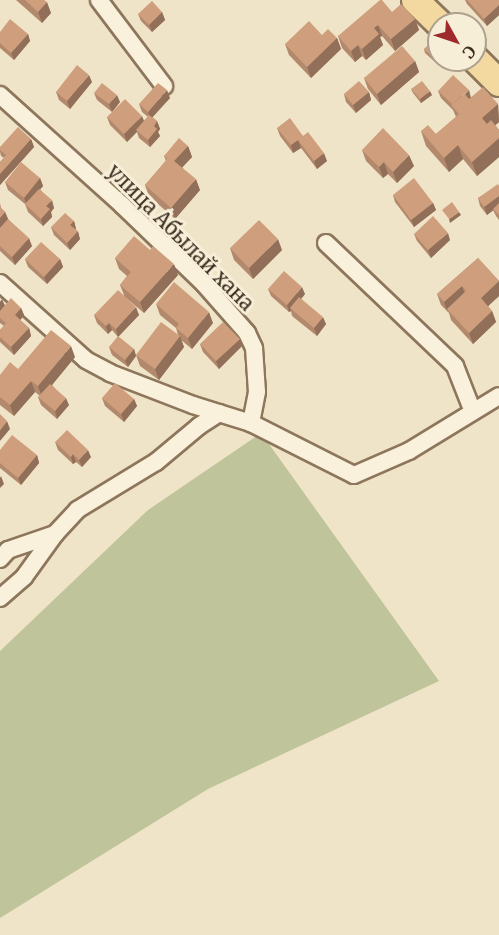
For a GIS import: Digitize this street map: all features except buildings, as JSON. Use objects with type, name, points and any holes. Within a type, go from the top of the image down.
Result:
[{"type":"main road","points":[[415,0],[428,12]]},
{"type":"main road","points":[[487,71],[499,83]]},
{"type":"street","points":[[99,0],[164,86]]},
{"type":"street","name":"улица Абылай хана","points":[[0,95],[130,212],[204,284],[247,333],[254,348],[257,392],[251,423]]},
{"type":"street","points":[[326,243],[455,366],[473,412]]},
{"type":"street","points":[[0,284],[86,360],[110,374],[251,423],[354,475],[409,451],[496,398]]},
{"type":"street","points":[[0,598],[24,577],[55,534],[77,510],[156,462],[199,426],[219,413]]},
{"type":"street","points":[[3,551],[55,534]]},
{"type":"green space","points":[[261,433],[439,681],[208,789],[0,918],[0,651],[148,510]]}]
